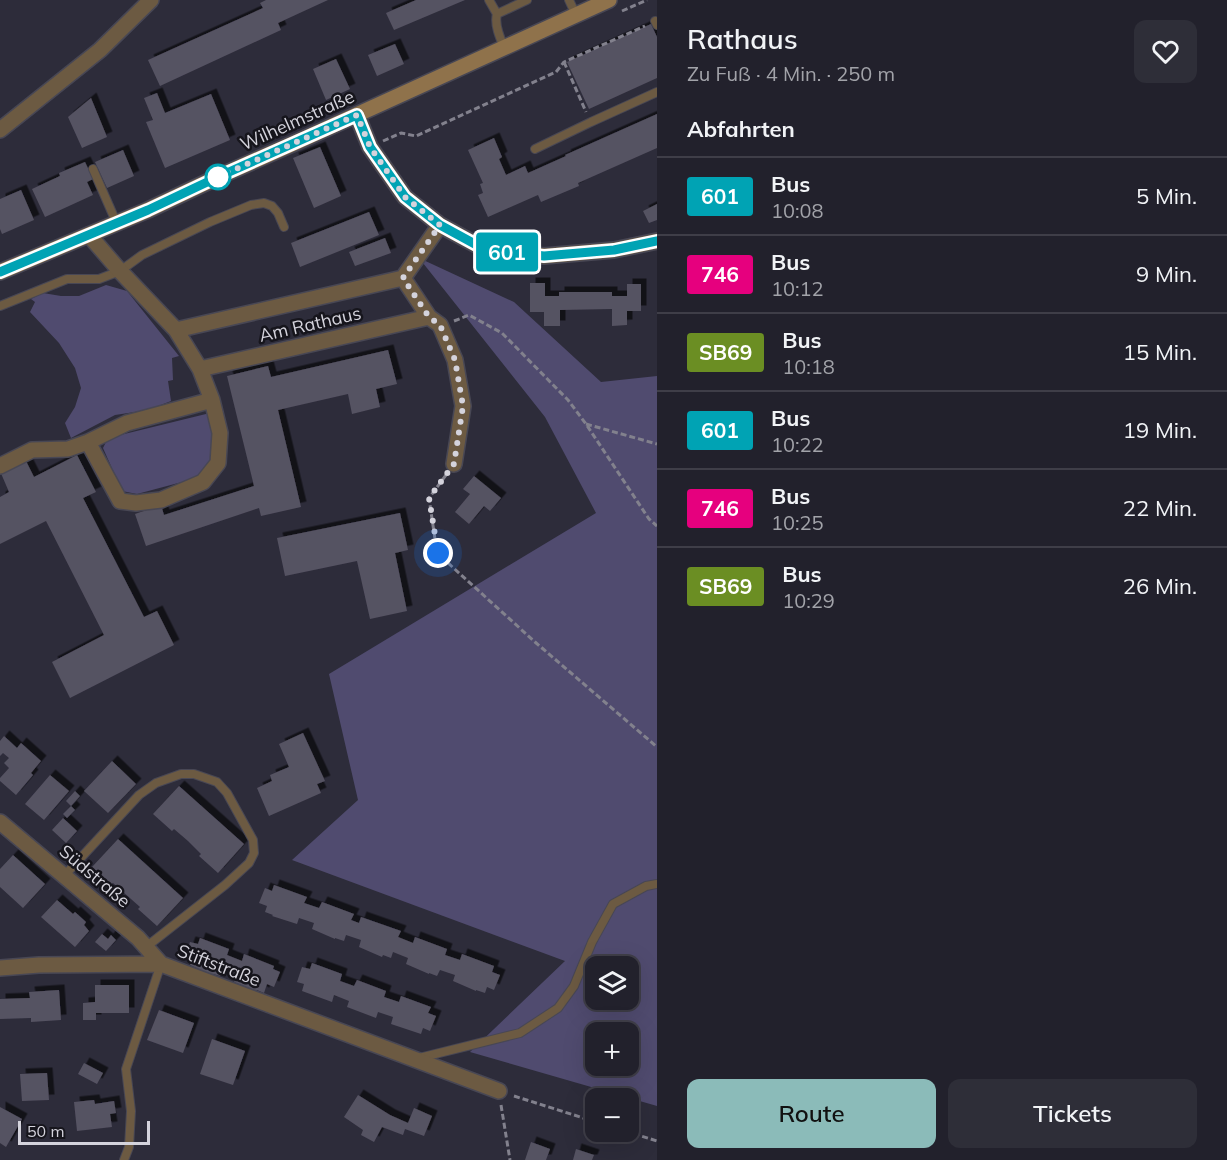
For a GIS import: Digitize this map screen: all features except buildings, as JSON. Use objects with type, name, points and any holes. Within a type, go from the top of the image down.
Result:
[{"type":"main road","name":"Wilhelmstraße","points":[[0,272],[117,224],[609,0]]},
{"type":"street","points":[[0,130],[99,50],[151,0]]},
{"type":"street","points":[[357,115],[370,147],[405,197],[440,225],[484,249],[544,256],[614,250],[657,241]]},
{"type":"street","points":[[440,225],[403,278],[435,321],[455,360],[463,406],[454,464]]},
{"type":"street","points":[[88,442],[120,501],[136,503],[161,500],[203,482],[218,463],[220,433],[212,400],[200,369],[176,330],[89,235]]},
{"type":"street","name":"Am Rathaus","points":[[176,330],[403,278]]},
{"type":"street","name":"Am Rathaus","points":[[200,369],[435,321]]},
{"type":"street","points":[[0,466],[32,450],[68,449],[127,423],[212,400]]},
{"type":"street","name":"Südstraße","points":[[0,822],[129,931],[161,964]]},
{"type":"street","name":"Stiftstraße","points":[[0,968],[39,965],[161,964],[499,1091]]},
{"type":"lane","points":[[489,0],[497,14]]},
{"type":"lane","points":[[504,47],[495,19],[497,14],[527,0]]},
{"type":"lane","points":[[569,0],[576,15]]},
{"type":"lane","points":[[536,149],[657,92]]},
{"type":"lane","points":[[93,169],[117,224]]},
{"type":"lane","points":[[0,306],[67,279],[99,279],[120,271],[142,255],[251,205],[264,203],[272,206],[284,227]]},
{"type":"lane","points":[[64,876],[139,795],[156,783],[181,774],[194,774],[217,782],[227,793],[253,840],[254,853],[249,863],[225,885],[146,947]]},
{"type":"lane","points":[[414,1059],[520,1033],[558,1008],[574,986],[592,942],[613,904],[646,886],[657,884]]},
{"type":"lane","points":[[124,1160],[129,1147],[131,1111],[126,1069],[161,964]]},
{"type":"path","points":[[370,147],[401,133],[416,136],[556,72],[564,62],[656,23]]},
{"type":"path","points":[[564,62],[591,122]]},
{"type":"path","points":[[435,321],[469,315],[502,333],[568,400],[649,519],[657,526]]},
{"type":"path","points":[[586,424],[657,444]]},
{"type":"path","points":[[454,464],[429,498],[438,553],[657,747]]},
{"type":"path","points":[[510,1160],[499,1091],[585,1118]]},
{"type":"path","points":[[639,1135],[657,1141]]},
{"type":"shaded area","points":[[419,258],[514,302],[601,382],[657,376],[657,1106],[639,1101],[639,1088],[595,1088],[470,1052],[565,961],[292,860],[358,800],[329,674],[596,513],[545,417]]},
{"type":"shaded area","points":[[106,285],[127,291],[179,356],[172,358],[173,380],[168,381],[171,401],[148,410],[115,415],[71,438],[65,423],[75,407],[81,388],[75,368],[59,343],[30,312],[35,302],[31,299],[43,293],[79,296]]},
{"type":"shaded area","points":[[210,413],[214,425],[212,459],[201,474],[182,482],[137,494],[122,491],[103,448],[108,438]]},
{"type":"bus line","name":"601","points":[[0,272],[148,210],[357,115],[370,147],[405,197],[440,225],[484,249],[544,256],[614,250],[657,241]]},
{"type":"route","points":[[218,177],[357,115],[370,147],[405,197],[440,225],[403,278],[429,317],[440,325],[455,360],[463,406],[454,464],[429,498],[438,553]]}]
